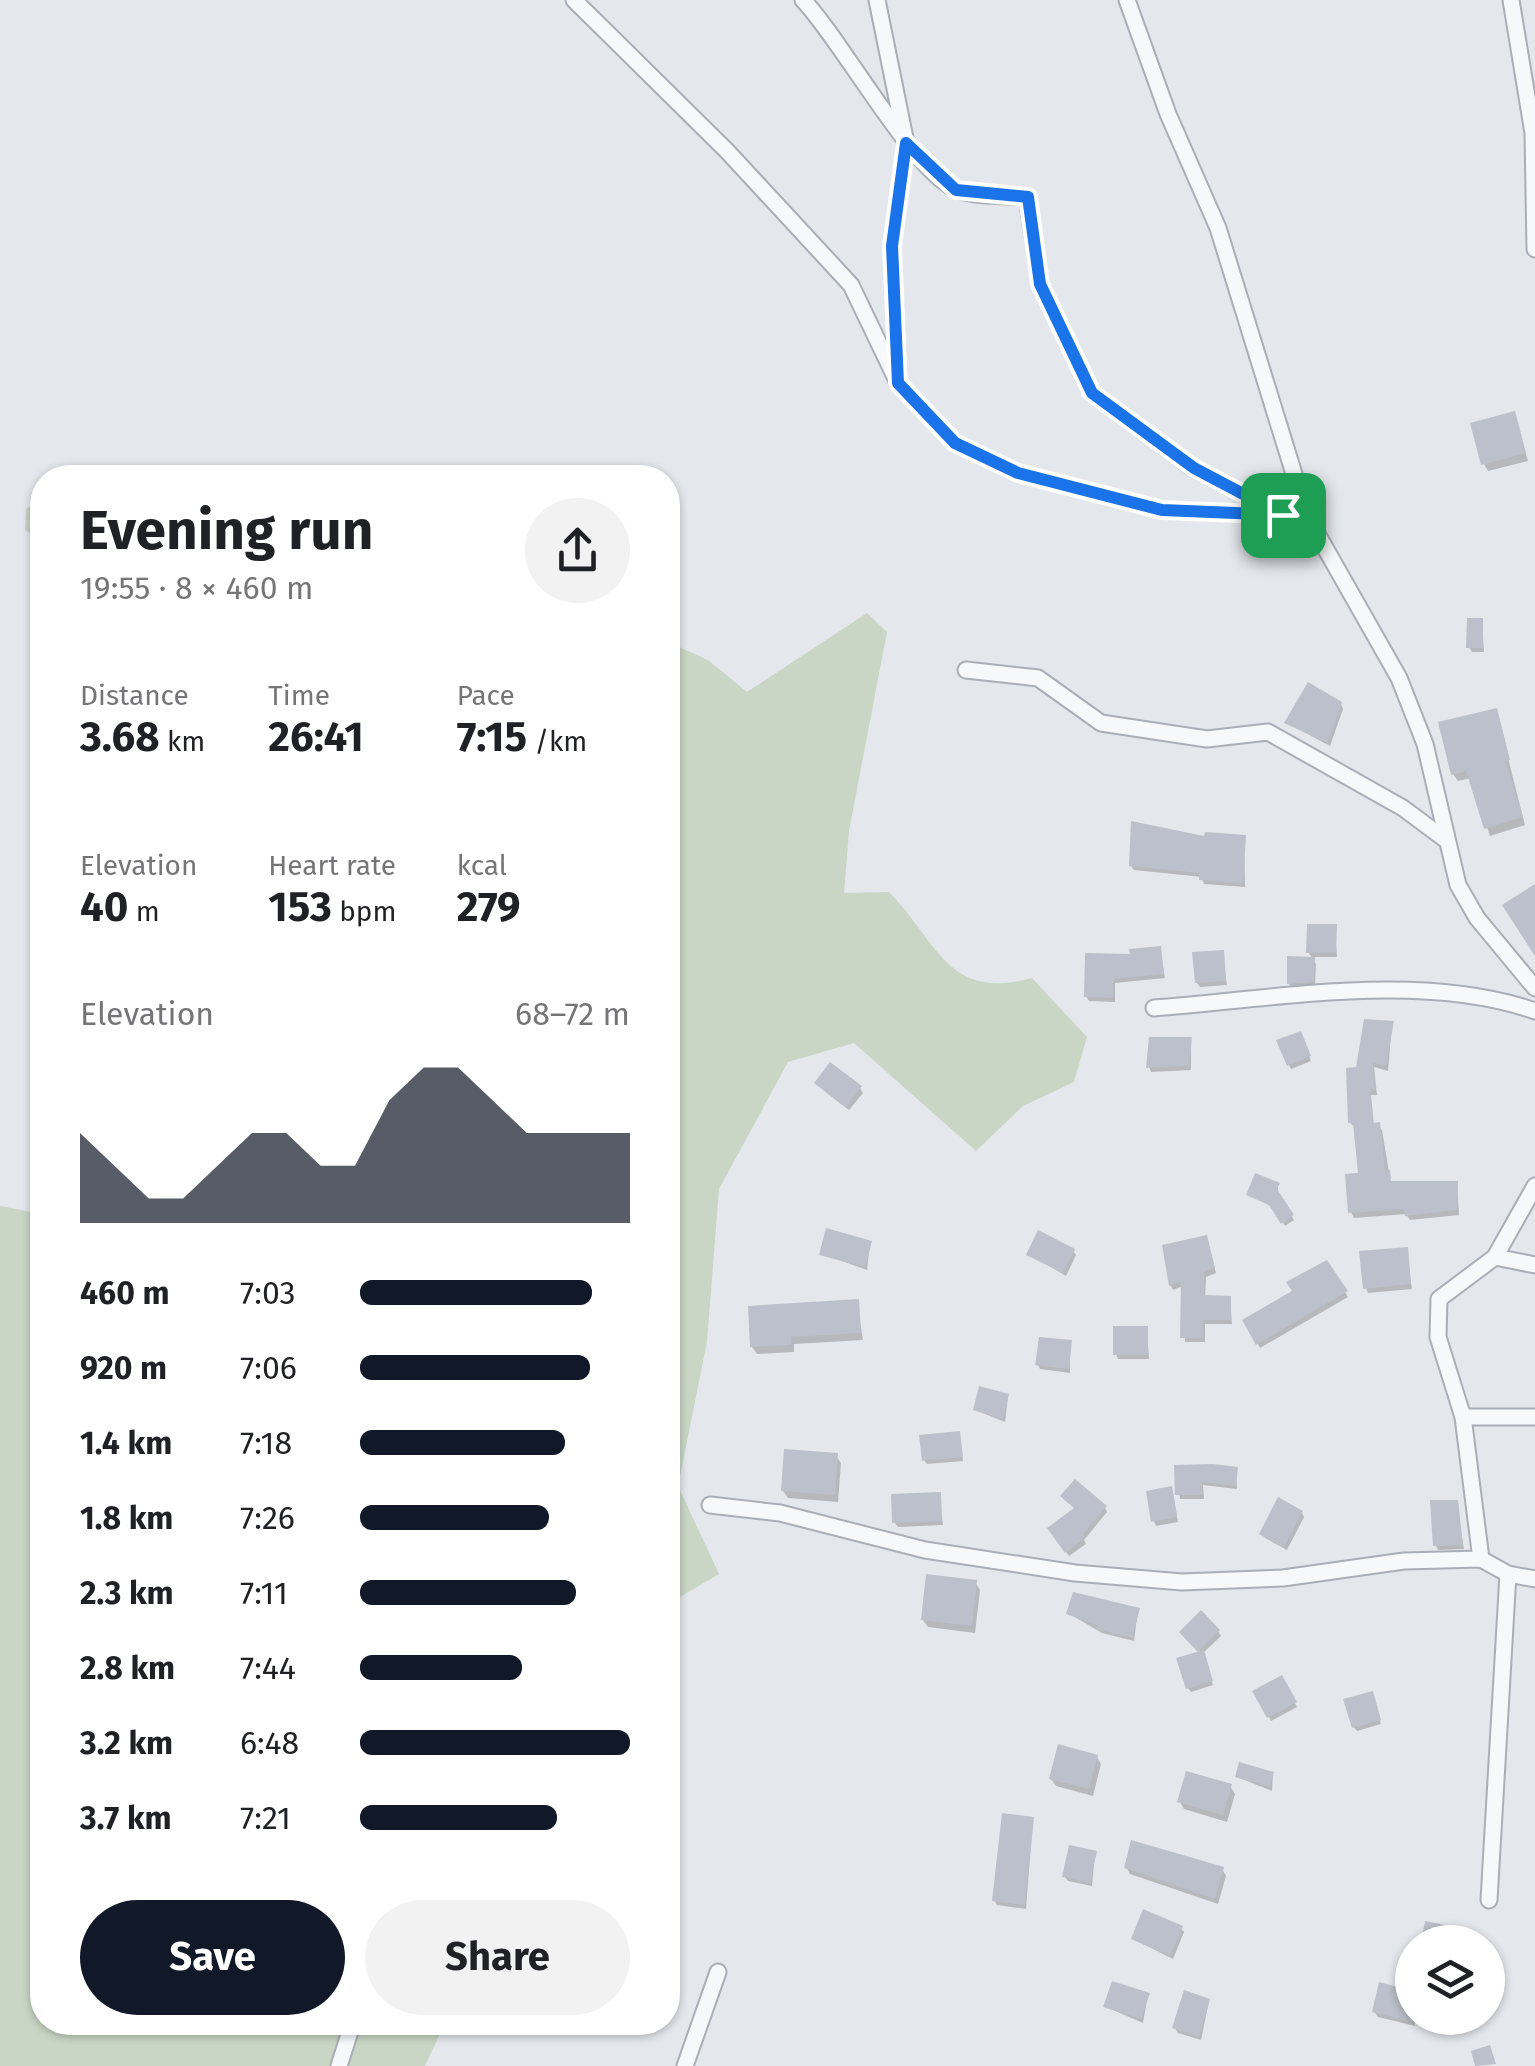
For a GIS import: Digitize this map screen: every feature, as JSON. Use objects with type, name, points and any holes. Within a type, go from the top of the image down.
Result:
[{"type":"street","points":[[574,0],[726,151],[851,285],[898,383],[955,443],[1018,473],[1162,510],[1307,516]]},
{"type":"street","points":[[803,0],[826,24],[906,143],[956,190],[1028,197],[1040,284],[1092,393],[1194,468],[1283,515]]},
{"type":"street","points":[[878,0],[906,143],[892,246],[898,383]]},
{"type":"street","points":[[1128,0],[1168,114],[1218,228],[1307,516],[1398,678],[1425,744],[1458,885],[1477,918],[1535,988]]},
{"type":"street","points":[[1510,0],[1533,133],[1535,249]]},
{"type":"street","points":[[966,670],[1038,678],[1101,723],[1207,739],[1268,732],[1403,808],[1446,840]]},
{"type":"street","points":[[1154,1008],[1425,989],[1488,994],[1535,1010]]},
{"type":"street","points":[[1481,1560],[1463,1418],[1438,1337],[1439,1299],[1494,1257],[1535,1186]]},
{"type":"street","points":[[1494,1257],[1535,1265]]},
{"type":"street","points":[[1463,1418],[1535,1418]]},
{"type":"street","points":[[710,1506],[780,1513],[925,1550],[1074,1573],[1182,1582],[1283,1578],[1404,1562],[1481,1560],[1508,1574],[1535,1579]]},
{"type":"street","points":[[1489,1900],[1508,1574]]},
{"type":"street","points":[[685,2066],[718,1972]]},
{"type":"street","points":[[339,2066],[348,2035]]},
{"type":"green space","points":[[30,506],[30,533],[25,530],[26,509]]},
{"type":"green space","points":[[867,613],[887,632],[849,831],[844,893],[889,892],[947,963],[981,981],[1004,983],[1032,978],[1087,1037],[1074,1082],[1023,1106],[976,1151],[854,1043],[788,1062],[719,1189],[707,1342],[680,1476],[680,647],[708,660],[747,692]]},
{"type":"green space","points":[[0,1206],[30,1212],[30,2035],[439,2035],[425,2066],[0,2066]]},
{"type":"green space","points":[[680,1490],[719,1574],[680,1597]]},
{"type":"building","points":[[1515,411],[1526,453],[1481,465],[1470,423]]},
{"type":"building","points":[[1467,618],[1483,618],[1483,648],[1466,648]]},
{"type":"building","points":[[1308,682],[1342,702],[1328,743],[1284,723]]},
{"type":"building","points":[[1497,708],[1510,760],[1505,761],[1523,817],[1484,829],[1466,771],[1451,775],[1438,722]]},
{"type":"building","points":[[1131,821],[1204,836],[1205,832],[1246,835],[1243,884],[1199,880],[1199,873],[1129,866]]},
{"type":"building","points":[[1535,884],[1535,956],[1502,905]]},
{"type":"building","points":[[1307,924],[1337,924],[1336,953],[1306,953]]},
{"type":"building","points":[[1161,946],[1164,974],[1114,979],[1113,998],[1084,997],[1085,953],[1130,954],[1129,949]]},
{"type":"building","points":[[1224,950],[1226,981],[1195,983],[1192,952]]},
{"type":"building","points":[[1287,956],[1315,957],[1314,982],[1287,984]]},
{"type":"building","points":[[1364,1019],[1394,1021],[1386,1066],[1373,1063],[1375,1090],[1370,1090],[1373,1123],[1380,1122],[1385,1171],[1390,1170],[1391,1181],[1458,1181],[1457,1210],[1405,1216],[1404,1209],[1348,1213],[1345,1174],[1358,1173],[1353,1123],[1348,1123],[1346,1068],[1356,1067]]},
{"type":"building","points":[[1301,1031],[1311,1056],[1287,1066],[1276,1040]]},
{"type":"building","points":[[1149,1037],[1192,1037],[1189,1066],[1146,1068]]},
{"type":"building","points":[[830,1062],[862,1086],[846,1108],[814,1083]]},
{"type":"building","points":[[1255,1173],[1280,1183],[1277,1189],[1294,1215],[1281,1224],[1269,1205],[1246,1195]]},
{"type":"building","points":[[826,1228],[872,1241],[865,1267],[819,1255]]},
{"type":"building","points":[[1038,1230],[1075,1249],[1063,1273],[1026,1255]]},
{"type":"building","points":[[1207,1235],[1215,1268],[1204,1272],[1204,1295],[1231,1296],[1231,1320],[1203,1320],[1203,1338],[1180,1338],[1181,1282],[1169,1286],[1162,1245]]},
{"type":"building","points":[[1408,1247],[1411,1284],[1363,1289],[1359,1251]]},
{"type":"building","points":[[1327,1260],[1348,1291],[1256,1345],[1242,1320],[1292,1291],[1286,1282]]},
{"type":"building","points":[[859,1299],[861,1333],[791,1337],[791,1345],[750,1347],[748,1306]]},
{"type":"building","points":[[1113,1326],[1148,1326],[1148,1355],[1113,1355]]},
{"type":"building","points":[[1039,1337],[1072,1340],[1069,1369],[1035,1365]]},
{"type":"building","points":[[979,1386],[1009,1394],[1003,1419],[973,1410]]},
{"type":"building","points":[[960,1431],[963,1457],[922,1461],[919,1435]]},
{"type":"building","points":[[784,1449],[838,1453],[835,1495],[781,1491]]},
{"type":"building","points":[[1174,1465],[1238,1467],[1236,1486],[1202,1482],[1202,1495],[1175,1495]]},
{"type":"building","points":[[1075,1479],[1107,1506],[1083,1534],[1085,1538],[1065,1553],[1047,1528],[1074,1508],[1060,1496]]},
{"type":"building","points":[[1172,1486],[1177,1517],[1151,1522],[1146,1491]]},
{"type":"building","points":[[941,1492],[942,1521],[892,1523],[891,1494]]},
{"type":"building","points":[[1278,1497],[1303,1511],[1284,1547],[1259,1534]]},
{"type":"building","points":[[1430,1500],[1458,1500],[1463,1545],[1433,1546]]},
{"type":"building","points":[[926,1574],[977,1580],[972,1626],[921,1620]]},
{"type":"building","points":[[1073,1592],[1140,1608],[1132,1638],[1096,1629],[1097,1625],[1066,1614]]},
{"type":"building","points":[[1201,1610],[1220,1630],[1198,1652],[1179,1632]]},
{"type":"building","points":[[1204,1650],[1213,1681],[1186,1689],[1176,1658]]},
{"type":"building","points":[[1282,1675],[1297,1702],[1267,1718],[1252,1691]]},
{"type":"building","points":[[1373,1691],[1381,1720],[1352,1728],[1343,1699]]},
{"type":"building","points":[[1058,1744],[1098,1755],[1089,1789],[1049,1779]]},
{"type":"building","points":[[1239,1762],[1274,1772],[1270,1787],[1235,1777]]},
{"type":"building","points":[[1186,1771],[1232,1784],[1223,1815],[1177,1802]]},
{"type":"building","points":[[1002,1813],[1034,1817],[1025,1905],[992,1901]]},
{"type":"building","points":[[1131,1840],[1224,1867],[1215,1899],[1124,1868]]},
{"type":"building","points":[[1069,1845],[1097,1851],[1090,1883],[1062,1877]]},
{"type":"building","points":[[1143,1909],[1183,1926],[1170,1956],[1131,1939]]},
{"type":"building","points":[[1112,1981],[1150,1993],[1141,2019],[1103,2007]]},
{"type":"building","points":[[1379,1982],[1395,1986],[1395,2018],[1372,2012]]},
{"type":"building","points":[[1184,1990],[1210,1999],[1199,2037],[1172,2028]]},
{"type":"building","points":[[1490,2045],[1496,2064],[1475,2066],[1471,2051]]},
{"type":"route","points":[[906,143],[956,190],[1028,197],[1040,284],[1092,393],[1194,468],[1283,515],[1162,510],[1018,473],[955,443],[898,383],[892,246],[906,143]]}]
